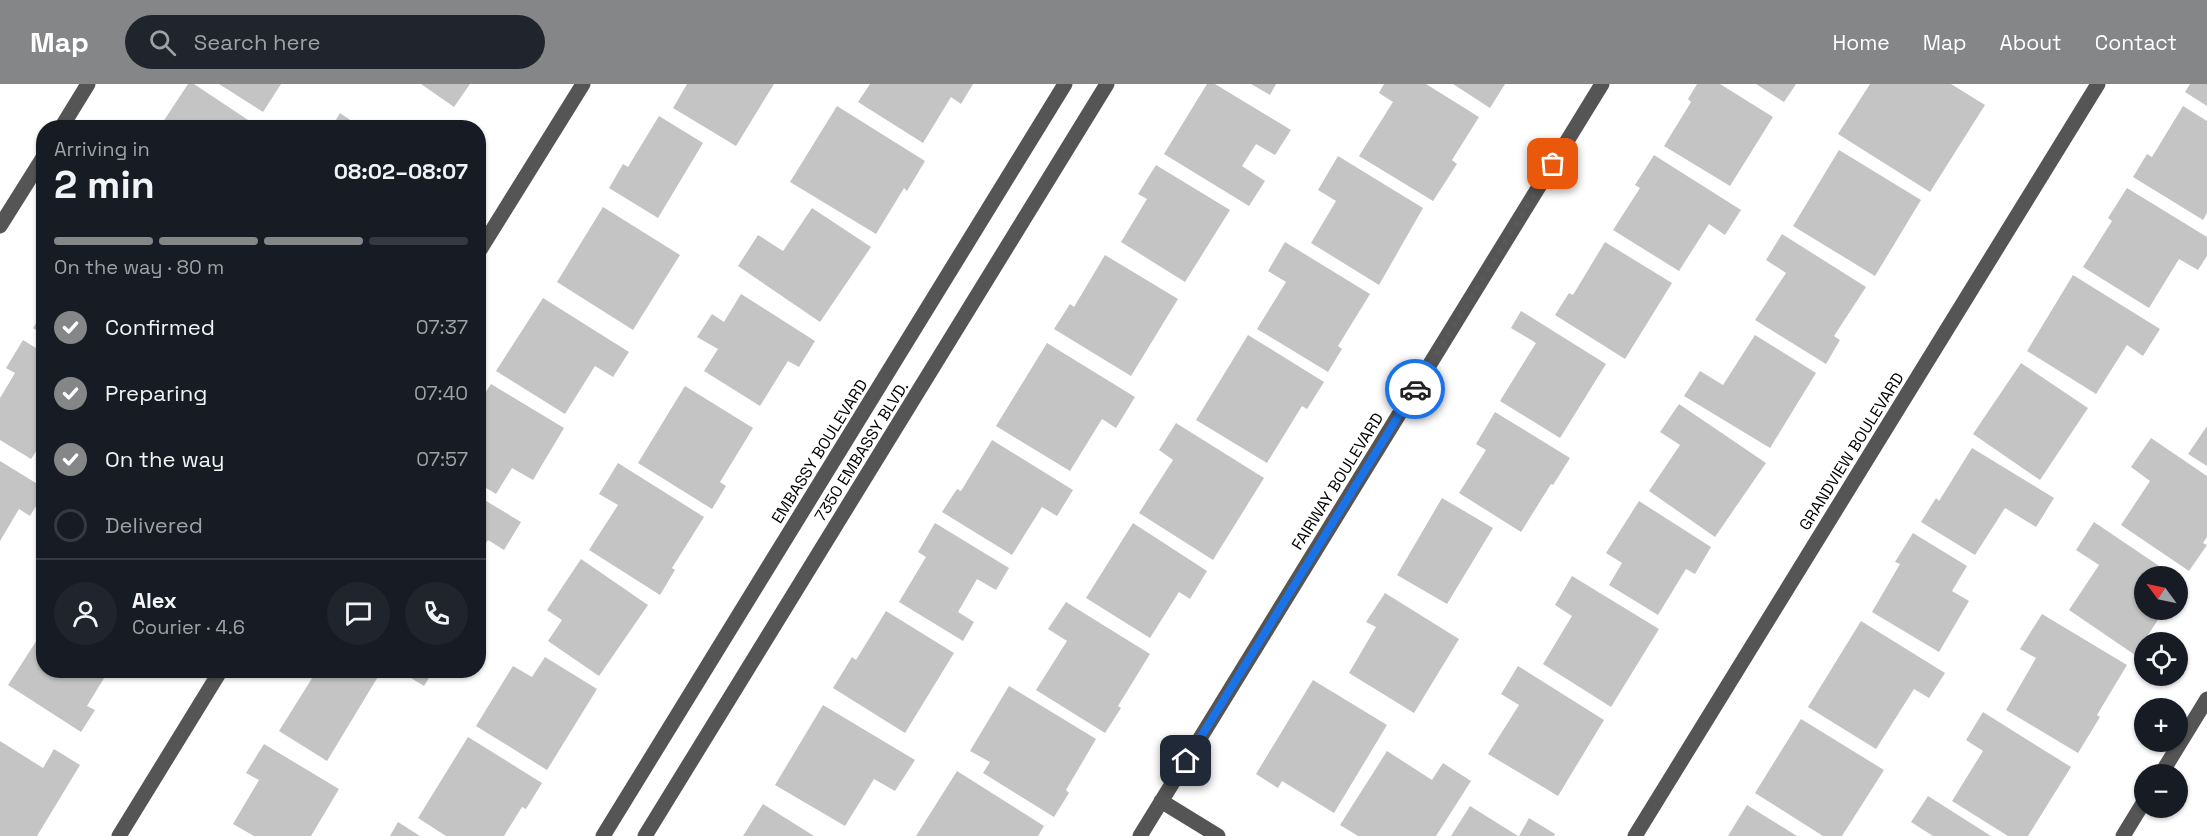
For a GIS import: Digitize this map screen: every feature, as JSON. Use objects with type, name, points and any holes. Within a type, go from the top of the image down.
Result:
[{"type":"street","points":[[66,120],[88,84]]},
{"type":"street","points":[[486,240],[583,84]]},
{"type":"street","name":"EMBASSY BOULEVARD","points":[[603,836],[1065,84]]},
{"type":"street","name":"7350 EMBASSY BLVD.","points":[[645,836],[1107,84]]},
{"type":"street","name":"FAIRWAY BOULEVARD","points":[[1140,836],[1602,84]]},
{"type":"street","name":"GRANDVIEW BOULEVARD","points":[[1635,836],[2098,84]]},
{"type":"street","points":[[0,226],[36,169]]},
{"type":"street","points":[[119,836],[216,678]]},
{"type":"street","points":[[2167,764],[2207,699]]},
{"type":"street","points":[[1161,801],[1218,836]]},
{"type":"street","points":[[2123,836],[2134,818]]},
{"type":"building","points":[[188,84],[194,84],[248,120],[164,120]]},
{"type":"building","points":[[219,84],[281,84],[263,112]]},
{"type":"building","points":[[421,84],[470,84],[454,107]]},
{"type":"building","points":[[687,84],[774,84],[736,146],[673,108]]},
{"type":"building","points":[[870,84],[973,84],[961,104],[951,97],[923,143],[858,102]]},
{"type":"building","points":[[1207,84],[1215,84],[1291,130],[1275,155],[1256,144],[1242,166],[1265,181],[1249,206],[1164,154]]},
{"type":"building","points":[[1251,84],[1276,84],[1270,95]]},
{"type":"building","points":[[1384,84],[1426,84],[1479,117],[1452,160],[1457,164],[1433,201],[1359,156],[1393,102],[1379,93]]},
{"type":"building","points":[[1453,84],[1505,84],[1490,108]]},
{"type":"building","points":[[1697,84],[1720,84],[1773,117],[1730,186],[1664,146],[1691,102],[1688,99]]},
{"type":"building","points":[[1756,84],[1796,84],[1784,102]]},
{"type":"building","points":[[1870,84],[1951,84],[1985,105],[1930,192],[1838,134]]},
{"type":"building","points":[[2190,84],[2207,84],[2207,106],[2185,92]]},
{"type":"building","points":[[837,106],[925,161],[907,191],[904,188],[876,234],[790,182]]},
{"type":"building","points":[[2183,106],[2207,121],[2207,213],[2203,220],[2133,177],[2147,154],[2152,157]]},
{"type":"building","points":[[340,113],[350,120],[336,120]]},
{"type":"building","points":[[659,116],[703,143],[658,218],[609,188],[623,164],[628,167]]},
{"type":"building","points":[[1839,150],[1921,200],[1875,276],[1793,226]]},
{"type":"building","points":[[1654,155],[1741,210],[1725,235],[1709,224],[1679,271],[1613,230],[1640,188],[1635,185]]},
{"type":"building","points":[[1338,156],[1423,208],[1379,285],[1311,243],[1336,201],[1318,190]]},
{"type":"building","points":[[1156,165],[1230,210],[1185,282],[1121,242],[1147,199],[1138,194]]},
{"type":"building","points":[[2127,188],[2207,237],[2207,256],[2198,270],[2179,259],[2149,308],[2083,267],[2112,221],[2108,218]]},
{"type":"building","points":[[603,207],[680,255],[633,330],[557,282]]},
{"type":"building","points":[[812,208],[871,247],[820,322],[738,266],[758,235],[783,251]]},
{"type":"building","points":[[1782,234],[1866,287],[1834,336],[1840,340],[1826,364],[1755,320],[1786,273],[1766,260]]},
{"type":"building","points":[[1285,242],[1370,294],[1338,346],[1342,349],[1328,372],[1257,329],[1286,282],[1268,271]]},
{"type":"building","points":[[1605,242],[1672,283],[1625,359],[1555,315],[1569,293],[1573,295]]},
{"type":"building","points":[[1105,255],[1178,299],[1131,376],[1054,329],[1070,304],[1074,307]]},
{"type":"building","points":[[2073,275],[2160,329],[2143,356],[2127,345],[2096,394],[2027,351]]},
{"type":"building","points":[[741,294],[815,341],[799,367],[788,361],[760,406],[704,371],[718,349],[697,337],[712,314],[724,322]]},
{"type":"building","points":[[543,298],[629,352],[613,377],[595,366],[565,414],[496,371]]},
{"type":"building","points":[[1521,311],[1606,364],[1560,438],[1500,401],[1536,343],[1511,328]]},
{"type":"building","points":[[1248,335],[1324,382],[1307,409],[1302,406],[1267,463],[1196,420]]},
{"type":"building","points":[[1755,335],[1816,373],[1770,448],[1684,396],[1700,371],[1723,385]]},
{"type":"building","points":[[23,340],[36,348],[36,451],[31,459],[0,440],[0,398],[15,373],[6,368]]},
{"type":"building","points":[[1047,343],[1135,397],[1116,428],[1102,419],[1070,471],[996,426]]},
{"type":"building","points":[[2021,363],[2088,408],[2040,480],[1973,434]]},
{"type":"building","points":[[491,384],[564,428],[533,480],[512,468],[496,494],[486,488],[486,392]]},
{"type":"building","points":[[685,386],[753,428],[720,482],[726,486],[712,509],[638,463]]},
{"type":"building","points":[[1679,404],[1766,463],[1715,537],[1649,491],[1680,445],[1660,432]]},
{"type":"building","points":[[1495,412],[1570,458],[1521,532],[1459,493],[1486,450],[1476,444]]},
{"type":"building","points":[[1176,423],[1264,478],[1213,560],[1139,513],[1173,460],[1159,450]]},
{"type":"building","points":[[2207,426],[2207,466],[2188,454]]},
{"type":"building","points":[[2151,438],[2207,476],[2207,537],[2203,543],[2207,545],[2189,571],[2188,566],[2182,566],[2121,525],[2150,481],[2131,467]]},
{"type":"building","points":[[992,440],[1073,490],[1057,516],[1042,507],[1012,555],[942,512],[957,489],[961,491]]},
{"type":"building","points":[[1972,448],[2054,498],[2036,527],[2005,508],[1975,555],[1921,522],[1936,498],[1939,501]]},
{"type":"building","points":[[0,461],[36,483],[36,506],[30,516],[19,509],[0,541]]},
{"type":"building","points":[[618,463],[704,517],[672,568],[675,570],[660,595],[589,550],[618,505],[599,494]]},
{"type":"building","points":[[1442,498],[1493,528],[1447,604],[1397,575]]},
{"type":"building","points":[[486,501],[521,522],[504,550],[488,540],[486,543]]},
{"type":"building","points":[[1639,501],[1711,547],[1695,574],[1686,569],[1658,615],[1609,585],[1622,563],[1606,553]]},
{"type":"building","points":[[2094,522],[2159,566],[2134,566],[2134,620],[2158,620],[2150,632],[2134,632],[2134,654],[2069,610],[2099,565],[2076,550]]},
{"type":"building","points":[[935,523],[1009,568],[996,590],[977,579],[958,612],[974,622],[963,641],[899,602],[926,557],[918,552]]},
{"type":"building","points":[[1133,523],[1207,571],[1190,599],[1179,592],[1150,638],[1086,598]]},
{"type":"building","points":[[1913,533],[1967,566],[1952,591],[1969,601],[1939,652],[1872,612],[1900,564],[1895,562]]},
{"type":"building","points":[[581,559],[648,605],[599,676],[548,641],[562,620],[547,610]]},
{"type":"building","points":[[1572,576],[1659,629],[1611,707],[1543,664],[1572,616],[1555,605]]},
{"type":"building","points":[[1385,593],[1459,639],[1414,713],[1349,673],[1376,627],[1366,622]]},
{"type":"building","points":[[1066,602],[1150,654],[1118,706],[1121,708],[1105,733],[1036,690],[1067,641],[1048,629]]},
{"type":"building","points":[[886,611],[954,653],[905,733],[833,688],[852,657],[856,660]]},
{"type":"building","points":[[2042,614],[2127,665],[2097,715],[2100,717],[2078,753],[2006,710],[2036,658],[2020,649]]},
{"type":"building","points":[[1861,621],[1945,673],[1929,698],[1914,689],[1876,749],[1808,707]]},
{"type":"building","points":[[36,641],[36,678],[104,678],[87,706],[95,710],[81,732],[8,685]]},
{"type":"building","points":[[545,657],[597,689],[547,770],[476,726],[513,666],[532,677]]},
{"type":"building","points":[[1518,666],[1604,720],[1558,796],[1488,754],[1519,705],[1501,694]]},
{"type":"building","points":[[312,678],[377,678],[327,761],[279,731]]},
{"type":"building","points":[[411,678],[429,678],[424,686]]},
{"type":"building","points":[[1313,680],[1387,725],[1334,813],[1282,781],[1278,788],[1256,774]]},
{"type":"building","points":[[1009,686],[1096,739],[1066,790],[1069,793],[1054,817],[983,773],[990,762],[970,751]]},
{"type":"building","points":[[823,705],[915,760],[895,791],[874,779],[845,826],[775,785]]},
{"type":"building","points":[[1983,712],[2071,767],[2028,836],[2008,836],[1952,801],[1983,751],[1966,740]]},
{"type":"building","points":[[1801,719],[1884,770],[1842,836],[1823,836],[1755,793]]},
{"type":"building","points":[[468,737],[542,783],[526,809],[522,807],[504,836],[446,836],[418,818]]},
{"type":"building","points":[[0,741],[43,768],[54,749],[80,765],[37,836],[0,836]]},
{"type":"building","points":[[264,744],[339,789],[311,836],[254,836],[233,824],[259,780],[246,773]]},
{"type":"building","points":[[1387,751],[1432,780],[1443,763],[1471,781],[1436,836],[1358,836],[1340,825]]},
{"type":"building","points":[[957,771],[1044,826],[1038,836],[916,836]]},
{"type":"building","points":[[1928,796],[1991,836],[1933,836],[1911,822]]},
{"type":"building","points":[[763,804],[814,836],[743,836]]},
{"type":"building","points":[[1747,805],[1797,836],[1728,836]]},
{"type":"building","points":[[1470,806],[1518,836],[1451,836]]},
{"type":"building","points":[[1529,818],[1555,834],[1554,836],[1519,836]]},
{"type":"building","points":[[398,822],[420,836],[390,836]]},
{"type":"way so far","points":[[1415,389],[1553,164]]},
{"type":"route","points":[[1186,761],[1415,389]]}]
